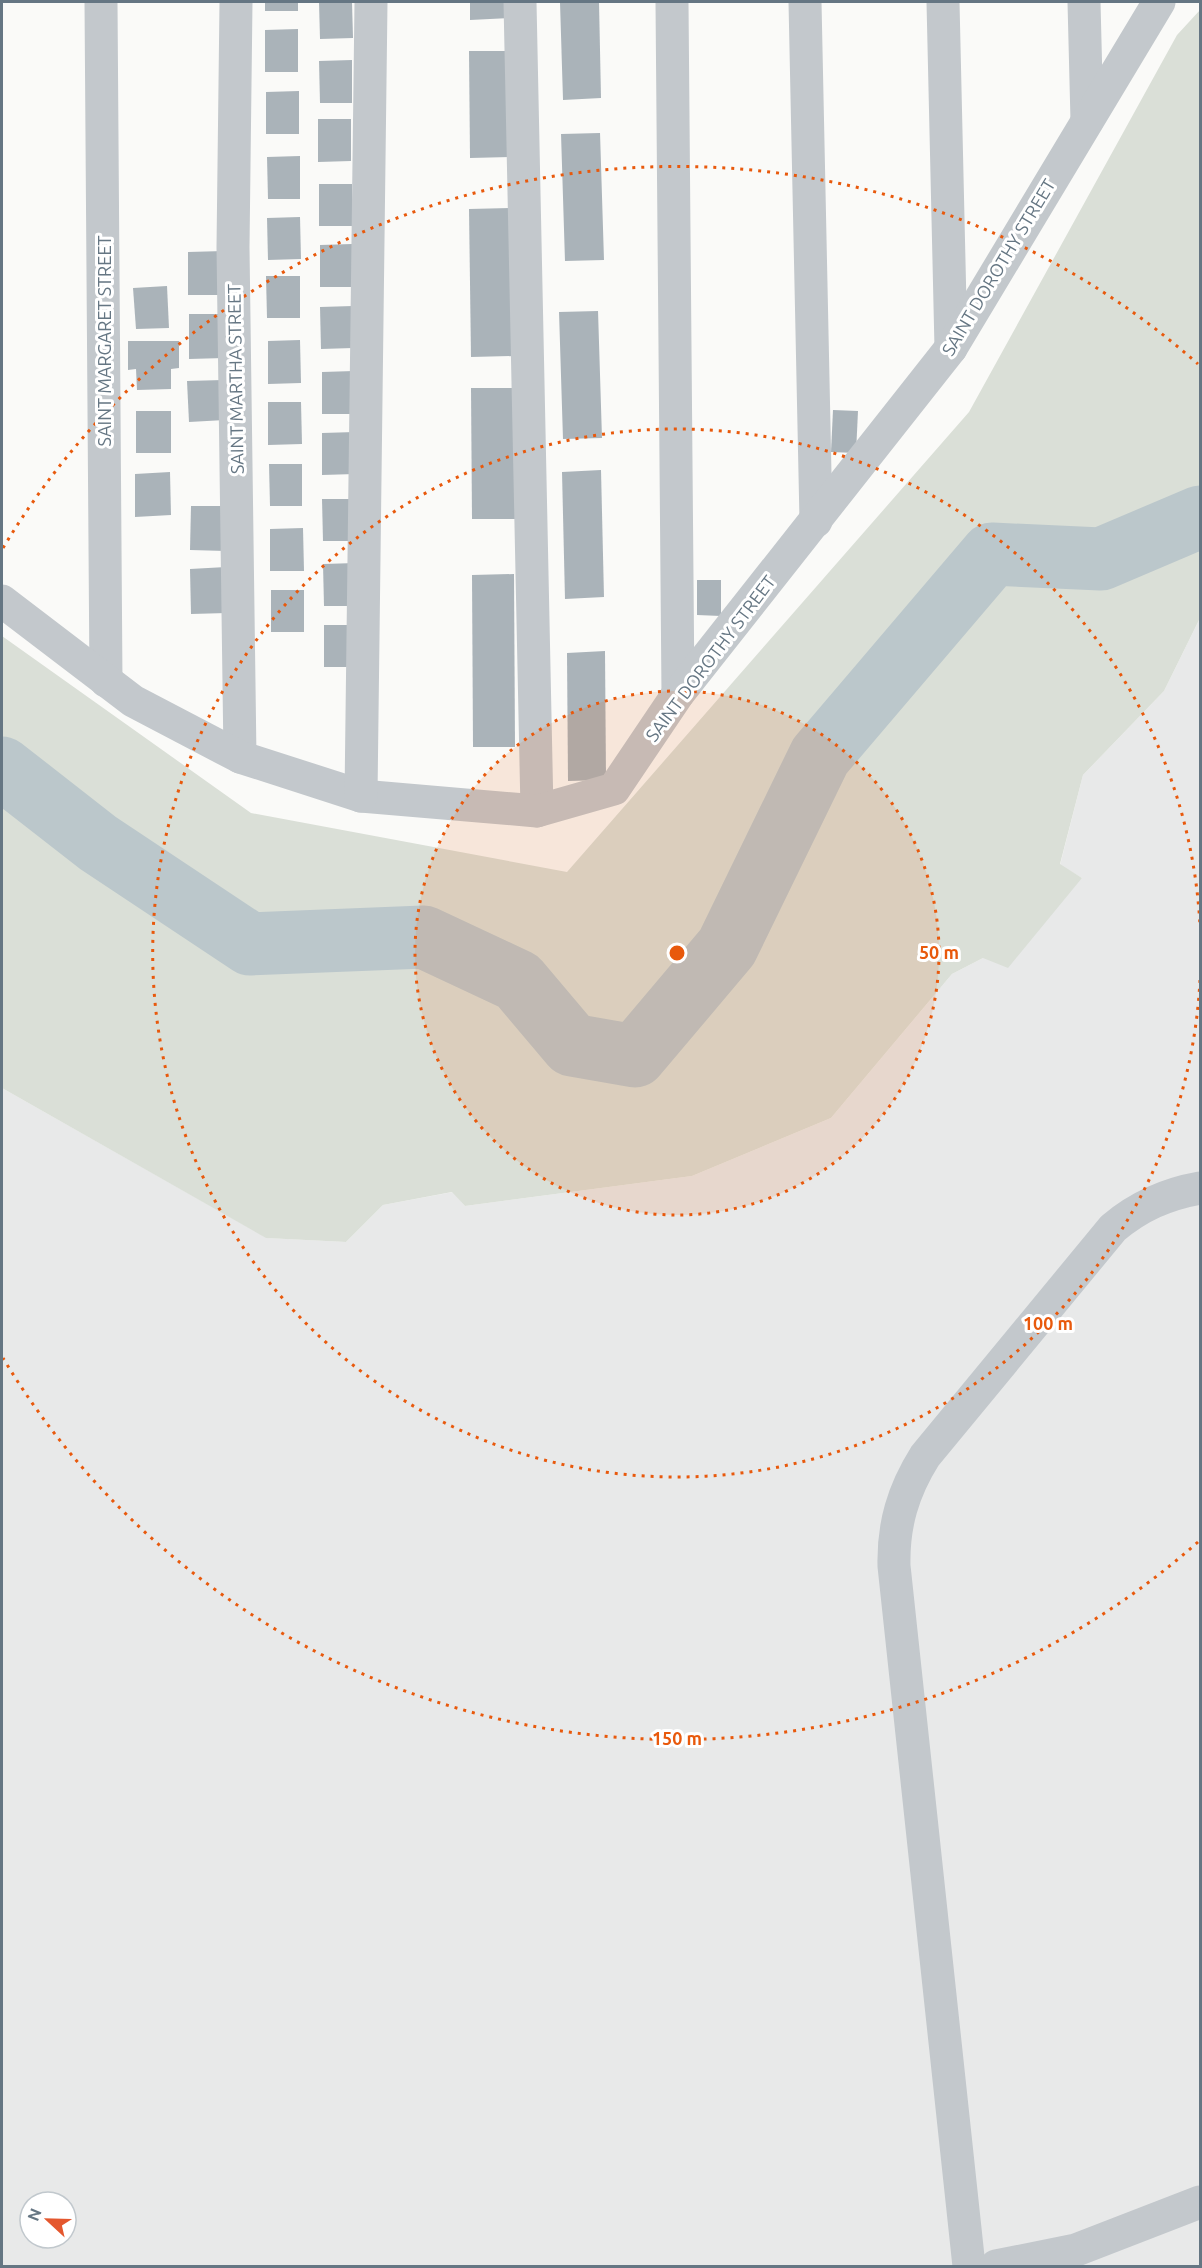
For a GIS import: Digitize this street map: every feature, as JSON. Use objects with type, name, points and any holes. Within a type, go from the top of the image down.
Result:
[{"type":"street","name":"SAINT MARGARET STREET","points":[[101,2],[106,681]]},
{"type":"street","name":"SAINT MARTHA STREET","points":[[236,2],[233,247],[240,757]]},
{"type":"street","points":[[361,796],[371,2]]},
{"type":"street","points":[[520,2],[537,811]]},
{"type":"street","points":[[672,2],[678,694]]},
{"type":"street","points":[[805,2],[816,521]]},
{"type":"street","points":[[943,2],[951,348]]},
{"type":"street","points":[[1084,2],[1087,121]]},
{"type":"street","name":"SAINT DOROTHY STREET","points":[[2,601],[133,701],[240,757],[361,796],[537,811],[614,789],[678,694],[951,348],[1159,2]]},
{"type":"street","points":[[969,2266],[894,1566],[897,1520],[912,1476],[925,1456],[1113,1228],[1131,1213],[1152,1201],[1176,1192],[1200,1188]]},
{"type":"street","points":[[996,2266],[1076,2250],[1200,2202]]},
{"type":"shaded area","points":[[1200,10],[1200,618],[1164,691],[1083,775],[1060,864],[1082,878],[1008,968],[983,958],[952,974],[831,1118],[692,1176],[465,1206],[452,1192],[383,1205],[346,1242],[266,1238],[2,1088],[2,636],[251,813],[567,872],[969,412],[1177,35]]},
{"type":"shaded area","points":[[1200,618],[1200,2266],[2,2266],[2,1088],[267,1238],[346,1242],[383,1205],[453,1192],[465,1206],[692,1176],[831,1118],[952,974],[983,958],[1082,878],[1060,865],[1083,775],[1164,691]]},
{"type":"building","points":[[265,2],[298,2],[298,11],[265,11]]},
{"type":"building","points":[[319,2],[352,2],[353,38],[320,39]]},
{"type":"building","points":[[470,2],[510,2],[511,18],[470,20]]},
{"type":"building","points":[[560,2],[599,2],[601,98],[563,100]]},
{"type":"building","points":[[298,29],[298,72],[265,72],[265,30]]},
{"type":"building","points":[[469,51],[511,51],[512,157],[470,158]]},
{"type":"building","points":[[352,60],[352,103],[320,103],[319,61]]},
{"type":"building","points":[[299,91],[299,134],[266,134],[266,92]]},
{"type":"building","points":[[318,119],[351,119],[351,161],[318,162]]},
{"type":"building","points":[[600,133],[604,260],[565,261],[561,134]]},
{"type":"building","points":[[300,156],[300,199],[268,199],[267,157]]},
{"type":"building","points":[[319,184],[352,184],[352,226],[319,226]]},
{"type":"building","points":[[513,208],[515,356],[471,357],[469,209]]},
{"type":"building","points":[[300,217],[301,259],[268,260],[267,218]]},
{"type":"building","points":[[352,244],[353,287],[320,287],[320,245]]},
{"type":"building","points":[[224,251],[224,295],[188,295],[188,252]]},
{"type":"building","points":[[266,276],[300,276],[300,318],[267,318]]},
{"type":"building","points":[[167,286],[169,328],[136,329],[133,288]]},
{"type":"building","points":[[353,306],[353,348],[321,349],[320,307]]},
{"type":"building","points":[[598,311],[602,438],[563,439],[559,312]]},
{"type":"building","points":[[189,314],[223,314],[224,358],[189,359]]},
{"type":"building","points":[[300,340],[301,383],[268,384],[268,341]]},
{"type":"building","points":[[128,341],[179,341],[179,368],[171,369],[171,389],[137,390],[136,369],[128,370]]},
{"type":"building","points":[[354,371],[355,414],[322,414],[322,372]]},
{"type":"building","points":[[223,380],[225,420],[189,422],[187,381]]},
{"type":"building","points":[[471,388],[516,388],[517,519],[472,519]]},
{"type":"building","points":[[268,402],[301,402],[302,444],[268,445]]},
{"type":"building","points":[[833,410],[858,411],[856,453],[831,452]]},
{"type":"building","points":[[136,411],[171,411],[171,453],[136,453]]},
{"type":"building","points":[[355,432],[355,474],[322,475],[322,433]]},
{"type":"building","points":[[269,464],[302,464],[302,506],[270,506]]},
{"type":"building","points":[[601,470],[604,597],[565,599],[562,472]]},
{"type":"building","points":[[170,472],[171,515],[135,517],[135,474]]},
{"type":"building","points":[[322,499],[355,499],[356,541],[323,541]]},
{"type":"building","points":[[191,506],[227,506],[226,551],[190,550]]},
{"type":"building","points":[[303,528],[304,571],[270,571],[270,529]]},
{"type":"building","points":[[356,563],[356,606],[324,606],[323,564]]},
{"type":"building","points":[[226,567],[227,613],[191,614],[190,569]]},
{"type":"building","points":[[514,574],[515,747],[473,747],[472,575]]},
{"type":"building","points":[[697,580],[721,580],[721,616],[697,615]]},
{"type":"building","points":[[271,590],[304,590],[304,632],[271,632]]},
{"type":"building","points":[[324,625],[357,625],[357,667],[324,667]]},
{"type":"building","points":[[605,651],[606,780],[568,781],[567,653]]},
{"type":"waterway","points":[[2,768],[98,843],[250,944],[424,937],[518,981],[572,1045],[635,1056],[727,947],[820,756],[992,554],[1101,559],[1200,517]]}]
